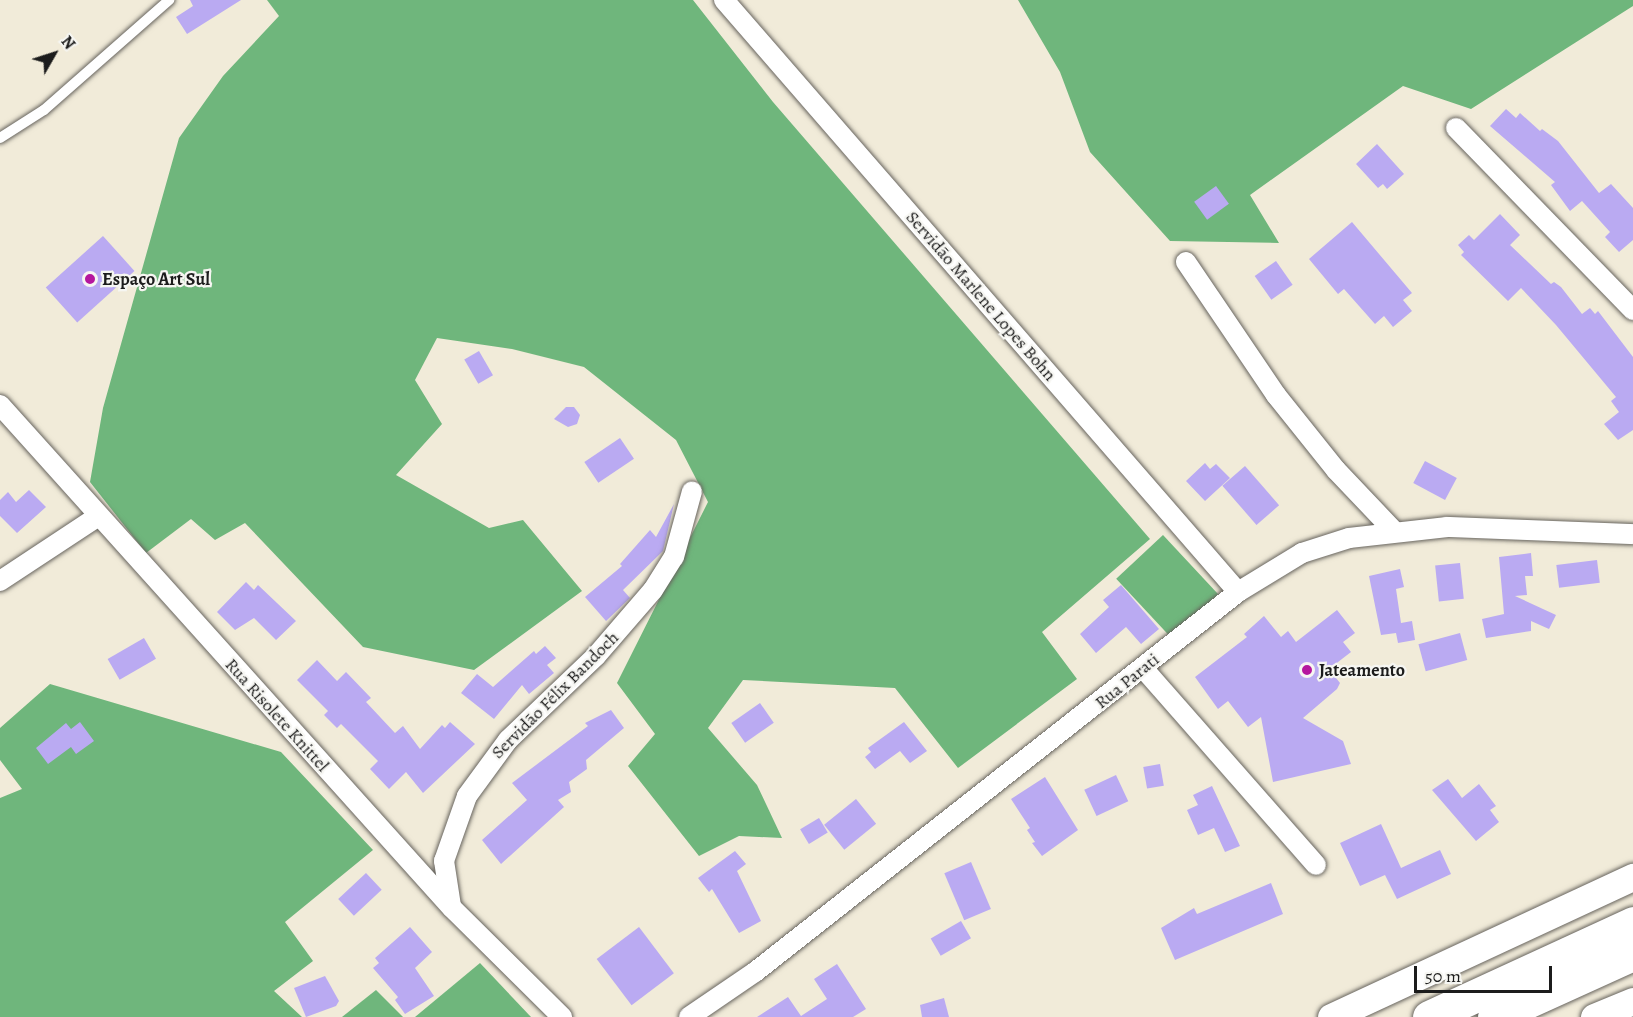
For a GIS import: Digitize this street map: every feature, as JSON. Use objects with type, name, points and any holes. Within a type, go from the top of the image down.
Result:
[{"type":"highway","points":[[1429,1017],[1633,923]]},
{"type":"highway","points":[[1494,1017],[1633,954]]},
{"type":"main road","points":[[1331,1017],[1633,877]]},
{"type":"main road","points":[[1594,1017],[1633,1001]]},
{"type":"street","name":"Servidão Marlene Lopes Bohn","points":[[724,0],[1238,592]]},
{"type":"street","points":[[1456,128],[1633,310]]},
{"type":"street","points":[[1186,262],[1276,395],[1336,470],[1393,530]]},
{"type":"street","name":"Rua Risolete Knittel","points":[[0,405],[97,517],[452,908],[562,1017]]},
{"type":"street","name":"Servidão Félix Bandoch","points":[[452,908],[443,875],[444,861],[467,796],[508,740],[596,656],[653,590],[674,557],[692,491]]},
{"type":"street","points":[[0,581],[97,517]]},
{"type":"street","name":"Rua Parati","points":[[689,1017],[755,972],[1238,592],[1302,553],[1349,538],[1393,530],[1493,526],[1633,534]]},
{"type":"street","points":[[1143,668],[1316,865]]},
{"type":"lane","points":[[0,138],[45,110],[169,0]]},
{"type":"green space","points":[[267,0],[693,0],[773,102],[1150,539],[1042,632],[1077,679],[958,768],[895,688],[743,680],[708,728],[757,785],[782,838],[739,836],[699,856],[628,766],[655,734],[617,683],[708,502],[676,440],[584,367],[512,349],[437,338],[415,380],[442,424],[396,475],[489,528],[523,520],[582,591],[474,670],[363,647],[245,523],[215,540],[191,519],[146,553],[90,482],[103,408],[179,138],[223,76],[279,16]]},
{"type":"green space","points":[[1018,0],[1633,0],[1633,6],[1471,109],[1403,86],[1250,195],[1279,243],[1170,241],[1090,152],[1060,72]]},
{"type":"green space","points":[[1163,535],[1218,594],[1171,638],[1116,579]]},
{"type":"green space","points":[[50,684],[281,752],[373,850],[285,922],[313,961],[274,991],[302,1017],[0,1017],[0,798],[22,789],[0,760],[0,728]]},
{"type":"green space","points":[[480,963],[531,1017],[415,1017]]},
{"type":"green space","points":[[376,990],[403,1017],[342,1017]]},
{"type":"building","points":[[190,0],[241,0],[187,34],[176,17],[193,6]]},
{"type":"building","points":[[1506,109],[1516,118],[1520,113],[1540,131],[1542,129],[1558,141],[1599,193],[1611,184],[1633,208],[1633,240],[1619,252],[1605,237],[1610,232],[1582,201],[1570,211],[1551,185],[1555,182],[1490,126]]},
{"type":"building","points":[[1377,144],[1404,174],[1387,189],[1383,184],[1378,188],[1356,164]]},
{"type":"building","points":[[1216,186],[1229,204],[1207,220],[1194,202]]},
{"type":"building","points":[[1500,214],[1520,235],[1510,245],[1551,284],[1554,282],[1561,287],[1582,314],[1590,308],[1595,314],[1598,311],[1633,357],[1633,430],[1618,440],[1604,424],[1619,412],[1611,401],[1616,397],[1556,325],[1521,288],[1508,301],[1461,255],[1464,252],[1458,245],[1469,235],[1474,240]]},
{"type":"building","points":[[1352,222],[1412,293],[1403,300],[1412,311],[1393,327],[1384,316],[1375,324],[1344,289],[1338,294],[1309,259]]},
{"type":"building","name":"Espaço Art Sul","points":[[103,236],[134,271],[77,322],[46,288]]},
{"type":"building","points":[[1276,261],[1293,285],[1271,300],[1255,276]]},
{"type":"building","points":[[479,351],[493,375],[478,384],[464,360]]},
{"type":"building","points":[[566,407],[574,407],[580,415],[577,424],[568,427],[554,419]]},
{"type":"building","points":[[620,438],[634,459],[598,483],[584,462]]},
{"type":"building","points":[[1425,461],[1457,478],[1445,500],[1413,483]]},
{"type":"building","points":[[1205,463],[1210,469],[1216,464],[1230,478],[1205,501],[1186,481]]},
{"type":"building","points":[[1245,466],[1279,505],[1256,525],[1222,486]]},
{"type":"building","points":[[29,490],[46,507],[17,533],[0,516],[0,500],[8,492],[16,502]]},
{"type":"building","points":[[674,504],[663,551],[623,590],[630,598],[606,621],[585,597],[622,566],[620,564],[650,530],[656,537]]},
{"type":"building","points":[[1531,553],[1533,576],[1525,576],[1527,595],[1515,596],[1556,615],[1549,629],[1531,621],[1531,631],[1486,638],[1482,619],[1504,614],[1499,557]]},
{"type":"building","points":[[1597,560],[1600,583],[1559,588],[1556,565]]},
{"type":"building","points":[[1460,563],[1464,599],[1439,601],[1435,566]]},
{"type":"building","points":[[1400,569],[1404,587],[1396,589],[1401,623],[1412,621],[1415,640],[1398,643],[1396,633],[1381,635],[1369,576]]},
{"type":"building","points":[[246,582],[254,590],[258,585],[296,621],[276,640],[254,618],[235,630],[217,612]]},
{"type":"building","points":[[1121,585],[1159,629],[1141,644],[1126,627],[1096,653],[1080,634],[1109,607],[1103,600]]},
{"type":"building","points":[[1337,610],[1355,633],[1343,642],[1351,652],[1329,669],[1340,683],[1337,689],[1303,718],[1343,741],[1351,764],[1273,782],[1261,717],[1248,727],[1228,701],[1218,709],[1195,677],[1247,637],[1244,634],[1264,616],[1281,637],[1288,631],[1296,642]]},
{"type":"building","points":[[1460,633],[1467,660],[1426,671],[1418,644]]},
{"type":"building","points":[[144,638],[156,659],[120,680],[108,659]]},
{"type":"building","points":[[545,646],[556,658],[547,665],[554,673],[529,694],[522,685],[494,719],[461,693],[477,674],[493,687],[534,651],[536,654]]},
{"type":"building","points":[[317,660],[337,681],[346,672],[371,698],[366,702],[395,733],[403,726],[420,749],[442,725],[445,728],[450,722],[475,744],[423,793],[406,772],[389,789],[370,769],[378,761],[341,724],[337,728],[324,715],[328,711],[297,680]]},
{"type":"building","points":[[760,703],[774,723],[745,743],[731,723]]},
{"type":"building","points":[[611,710],[624,728],[586,760],[587,769],[569,782],[571,792],[558,800],[564,807],[501,864],[482,840],[527,800],[512,783],[588,726],[585,723]]},
{"type":"building","points":[[80,722],[94,741],[76,754],[71,747],[48,764],[36,748],[66,723],[71,729]]},
{"type":"building","points":[[904,722],[927,751],[910,763],[900,751],[875,769],[865,757],[871,752],[868,748]]},
{"type":"building","points":[[1160,764],[1164,786],[1147,789],[1143,767]]},
{"type":"building","points":[[1116,775],[1128,801],[1097,816],[1084,790]]},
{"type":"building","points":[[1045,777],[1078,830],[1042,856],[1032,843],[1035,842],[1027,830],[1030,828],[1011,799]]},
{"type":"building","points":[[1448,779],[1462,798],[1479,784],[1496,806],[1490,810],[1499,822],[1476,841],[1432,790]]},
{"type":"building","points":[[1212,786],[1240,846],[1225,852],[1214,828],[1198,835],[1187,810],[1198,805],[1193,795]]},
{"type":"building","points":[[856,799],[876,824],[844,850],[824,825]]},
{"type":"building","points":[[819,818],[828,833],[809,844],[800,829]]},
{"type":"building","points":[[1381,824],[1401,868],[1440,850],[1451,874],[1397,899],[1385,875],[1360,886],[1340,843]]},
{"type":"building","points":[[735,851],[746,864],[737,871],[761,921],[739,933],[712,889],[709,892],[698,878]]},
{"type":"building","points":[[971,862],[991,909],[964,920],[944,873]]},
{"type":"building","points":[[366,873],[382,890],[354,916],[338,899]]},
{"type":"building","points":[[1271,883],[1283,914],[1175,960],[1161,928],[1194,908],[1197,914]]},
{"type":"building","points":[[961,921],[971,938],[941,956],[931,938]]},
{"type":"building","points":[[410,927],[432,952],[415,968],[434,996],[405,1014],[395,1000],[398,997],[373,968],[379,963],[375,958]]},
{"type":"building","points":[[639,927],[674,973],[632,1005],[597,959]]},
{"type":"building","points":[[837,964],[866,1009],[853,1017],[757,1017],[788,997],[801,1016],[827,999],[814,979]]},
{"type":"building","points":[[325,976],[339,1001],[336,1006],[306,1017],[294,988]]},
{"type":"building","points":[[944,998],[949,1017],[922,1017],[920,1005]]},
{"type":"place","name":"Espaço Art Sul","points":[[90,279]]},
{"type":"place","name":"Jateamento","points":[[1307,670]]}]
